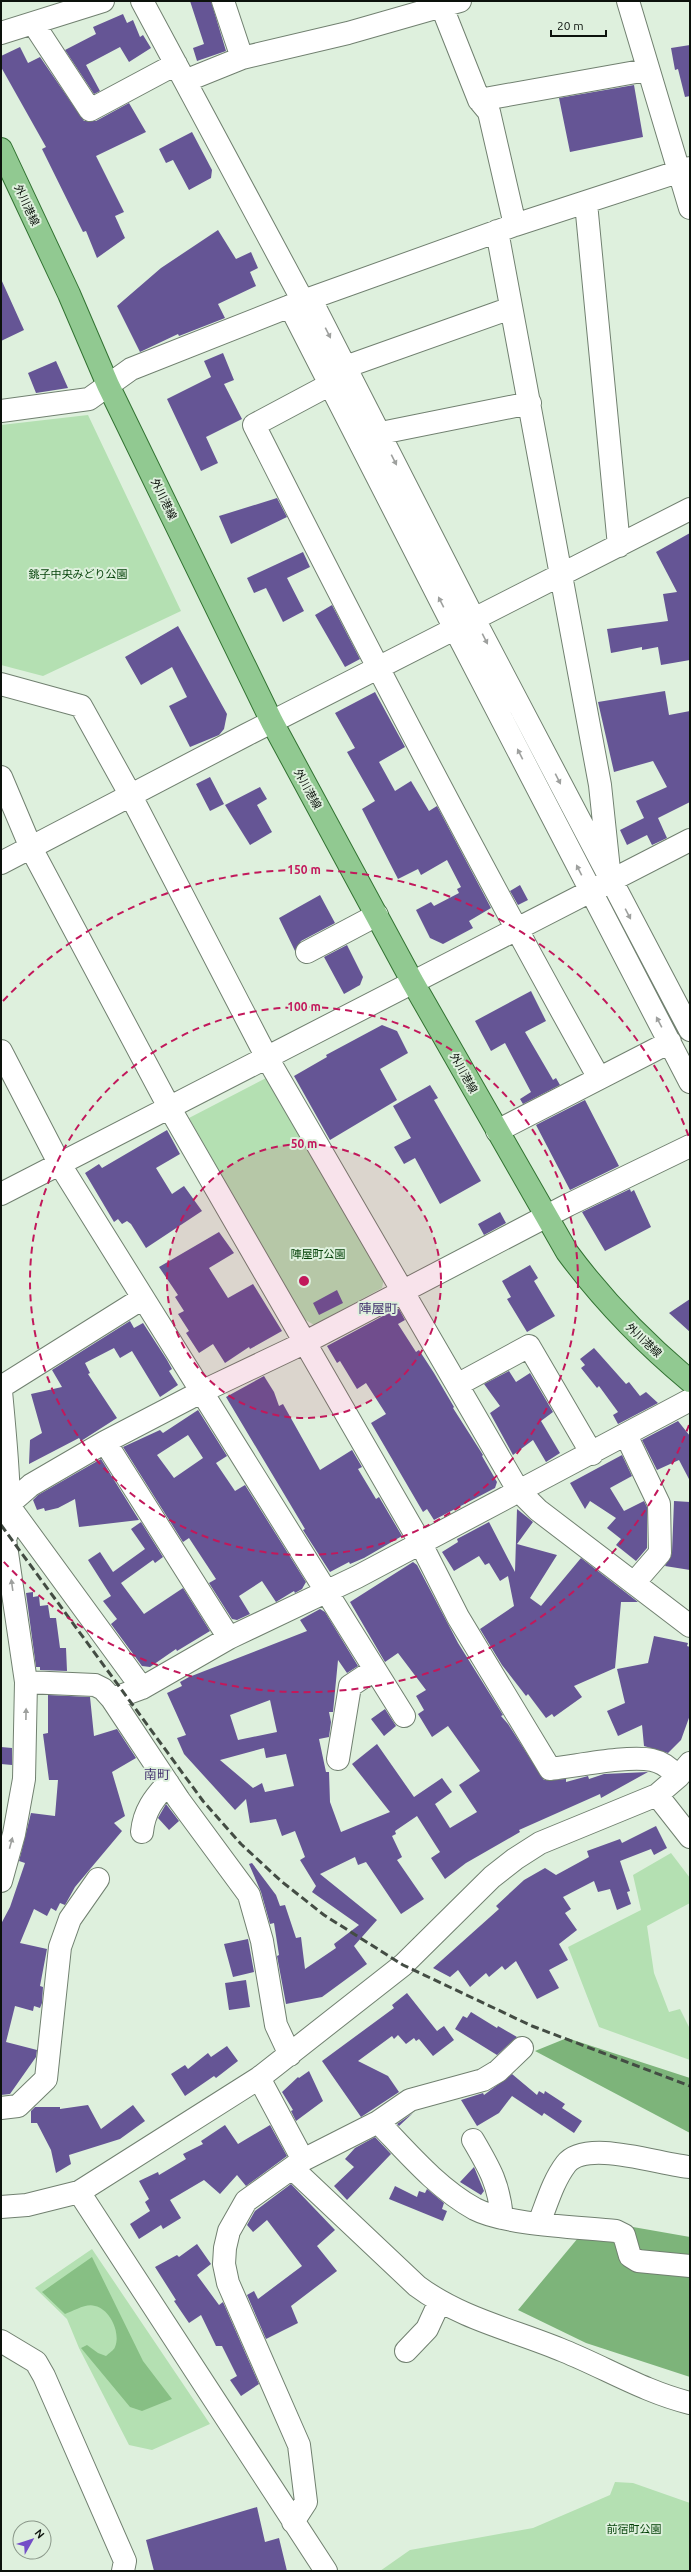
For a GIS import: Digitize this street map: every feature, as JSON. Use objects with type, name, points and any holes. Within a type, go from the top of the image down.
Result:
[{"type":"main road","name":"外川港線","points":[[1,149],[69,294],[108,385],[272,722],[412,981],[545,1216],[592,1286],[624,1322],[690,1380]]},
{"type":"street","points":[[1,32],[103,1]]},
{"type":"street","points":[[142,1],[301,302],[345,367],[474,619],[690,1030]]},
{"type":"street","points":[[223,1],[242,58]]},
{"type":"street","points":[[628,1],[647,70],[685,170],[690,208]]},
{"type":"street","points":[[33,23],[90,110],[180,73],[348,33],[451,4],[479,100],[489,112],[506,228],[511,308],[600,785],[610,879]]},
{"type":"street","points":[[479,100],[647,70]]},
{"type":"street","points":[[1,411],[89,400],[131,369],[301,302],[506,228],[685,170]]},
{"type":"street","points":[[586,203],[619,546]]},
{"type":"street","points":[[301,302],[329,385],[690,1082]]},
{"type":"street","points":[[345,367],[511,308]]},
{"type":"street","points":[[329,385],[254,425],[378,670],[515,928],[599,1078]]},
{"type":"street","points":[[380,433],[530,404]]},
{"type":"street","points":[[1,863],[272,722],[378,670],[474,619],[560,577],[690,509]]},
{"type":"street","points":[[1,684],[82,706],[131,796],[266,1056],[518,1490],[538,1510],[690,1626]]},
{"type":"street","points":[[1,777],[31,848],[169,1107],[420,1542],[458,1617],[550,1769],[626,1760],[653,1760],[672,1771],[684,1770]]},
{"type":"street","points":[[1,1194],[610,879],[690,840]]},
{"type":"street","points":[[307,952],[377,915]]},
{"type":"street","points":[[497,1131],[670,1042]]},
{"type":"street","points":[[1,1051],[59,1163],[404,1716]]},
{"type":"street","points":[[5,1500],[105,1442],[201,1392],[304,1343],[545,1216],[690,1146]]},
{"type":"street","points":[[1,1387],[143,1298]]},
{"type":"street","points":[[458,1385],[529,1346],[592,1454]]},
{"type":"street","points":[[1,1391],[5,1500],[8,1535],[3,1540],[26,1682],[24,1779],[14,1834],[1,1880]]},
{"type":"street","points":[[112,1699],[142,1688],[229,1638],[326,1593],[518,1490],[592,1454],[690,1400]]},
{"type":"street","points":[[626,1435],[659,1504],[660,1553],[634,1583]]},
{"type":"street","points":[[105,1442],[229,1638]]},
{"type":"street","points":[[5,1500],[142,1688]]},
{"type":"street","points":[[338,1759],[350,1686],[374,1670]]},
{"type":"street","points":[[26,1682],[95,1686],[103,1689],[112,1699],[168,1783],[249,1895],[262,1941],[276,2025],[290,2055]]},
{"type":"street","points":[[1,2207],[27,2205],[79,2192],[259,2078],[403,1965],[492,1877],[515,1859],[540,1844],[658,1795],[684,1770]]},
{"type":"street","points":[[142,1832],[143,1819],[148,1808],[168,1783]]},
{"type":"street","points":[[658,1795],[690,1838]]},
{"type":"street","points":[[1,2108],[18,2106],[46,2079],[60,1946],[70,1920],[98,1879]]},
{"type":"street","points":[[293,2522],[306,2502],[299,2445],[228,2283],[224,2264],[229,2231],[238,2211],[246,2201],[297,2164],[378,2122],[410,2100],[483,2080],[498,2071],[522,2048]]},
{"type":"street","points":[[259,2078],[297,2164],[417,2286],[439,2303],[495,2327],[564,2351],[664,2397],[690,2403]]},
{"type":"street","points":[[378,2122],[441,2183],[475,2209],[502,2218],[616,2231],[624,2235],[630,2256],[638,2260],[690,2266]]},
{"type":"street","points":[[473,2140],[491,2170],[500,2192],[502,2218]]},
{"type":"street","points":[[539,2223],[557,2179],[567,2163],[578,2157],[599,2152],[690,2167]]},
{"type":"street","points":[[79,2192],[326,2571]]},
{"type":"street","points":[[406,2351],[427,2329],[439,2303]]},
{"type":"street","points":[[1,2341],[36,2362],[44,2376],[125,2561],[123,2571]]},
{"type":"green space","name":"銚子中央みどり公園","points":[[88,415],[181,611],[43,676],[1,665],[1,425]]},
{"type":"green space","name":"陣屋町公園","points":[[268,1077],[384,1279],[382,1288],[314,1325],[304,1319],[189,1118]]},
{"type":"green space","points":[[671,1853],[690,1878],[690,1903],[647,1926],[654,1973],[669,2012],[680,2009],[690,2029],[690,2060],[599,2027],[568,1947],[641,1910],[633,1875]]},
{"type":"green space","points":[[92,2249],[210,2424],[152,2450],[129,2445],[79,2348],[67,2319],[35,2288]]},
{"type":"green space","name":"前宿町公園","points":[[615,2482],[633,2483],[690,2503],[690,2571],[380,2571],[410,2550],[533,2528],[610,2495]]},
{"type":"shaded area","points":[[567,2038],[690,2078],[690,2133],[535,2051]]},
{"type":"shaded area","points":[[593,2220],[690,2237],[690,2377],[586,2343],[518,2310]]},
{"type":"shaded area","points":[[92,2257],[143,2361],[172,2399],[142,2411],[130,2407],[81,2348],[87,2345],[98,2353],[106,2356],[114,2349],[117,2335],[110,2317],[100,2308],[91,2305],[84,2306],[65,2314],[42,2292]]},
{"type":"building","points":[[190,1],[211,1],[226,51],[197,61],[193,48],[204,44]]},
{"type":"building","points":[[123,14],[127,23],[133,20],[140,37],[143,35],[151,48],[129,62],[120,47],[86,65],[100,91],[94,94],[65,50],[96,34],[93,27]]},
{"type":"building","points":[[690,45],[690,96],[685,97],[678,69],[675,70],[671,48]]},
{"type":"building","points":[[20,47],[28,63],[40,57],[84,121],[96,121],[129,103],[146,132],[96,156],[124,212],[115,216],[125,238],[97,258],[86,231],[83,232],[42,149],[46,147],[1,67],[1,56]]},
{"type":"building","points":[[634,85],[643,137],[570,152],[559,98]]},
{"type":"building","points":[[192,132],[212,170],[211,178],[189,190],[173,160],[166,163],[159,149]]},
{"type":"building","points":[[218,230],[236,259],[251,252],[258,268],[250,272],[256,286],[218,304],[225,318],[179,336],[178,334],[140,352],[117,306],[161,268]]},
{"type":"building","points":[[1,279],[24,330],[1,341]]},
{"type":"building","points":[[223,353],[234,380],[224,384],[242,419],[206,437],[218,463],[201,471],[167,399],[211,377],[204,361]]},
{"type":"building","points":[[56,361],[68,388],[36,393],[28,373]]},
{"type":"building","points":[[277,498],[287,517],[231,544],[219,516]]},
{"type":"building","points":[[690,533],[690,660],[661,665],[658,647],[642,650],[642,647],[611,653],[607,629],[668,621],[663,594],[677,592],[656,552]]},
{"type":"building","points":[[303,552],[310,567],[287,578],[304,611],[283,622],[266,588],[254,593],[247,578]]},
{"type":"building","points":[[332,605],[360,659],[345,667],[315,615]]},
{"type":"building","points":[[178,626],[227,714],[224,729],[219,735],[190,747],[169,706],[187,697],[172,667],[141,685],[125,657]]},
{"type":"building","points":[[665,691],[669,715],[690,711],[690,802],[658,818],[667,838],[652,845],[647,835],[627,845],[620,830],[644,818],[636,801],[667,787],[653,761],[614,772],[598,702]]},
{"type":"building","points":[[375,692],[405,747],[379,762],[395,791],[411,781],[429,811],[437,806],[491,908],[469,921],[473,928],[443,944],[430,938],[416,910],[431,902],[434,906],[459,893],[457,889],[461,887],[447,860],[421,875],[418,869],[398,879],[362,809],[375,801],[347,752],[355,748],[335,713]]},
{"type":"building","points":[[210,777],[224,804],[210,811],[196,784]]},
{"type":"building","points":[[260,787],[267,799],[257,805],[272,832],[250,845],[225,805]]},
{"type":"building","points":[[520,885],[528,900],[518,905],[510,891]]},
{"type":"building","points":[[320,895],[335,923],[301,941],[295,951],[279,918]]},
{"type":"building","points":[[347,945],[363,977],[360,985],[344,994],[324,957]]},
{"type":"building","points":[[531,991],[546,1021],[525,1032],[553,1080],[556,1078],[560,1085],[523,1104],[520,1099],[531,1092],[505,1043],[491,1051],[475,1021]]},
{"type":"building","points":[[382,1025],[397,1031],[408,1053],[380,1069],[397,1100],[330,1140],[294,1076],[327,1057],[326,1055]]},
{"type":"building","points":[[430,1085],[438,1098],[434,1100],[481,1181],[440,1204],[415,1158],[404,1164],[394,1147],[411,1138],[393,1106]]},
{"type":"building","points":[[585,1100],[619,1166],[570,1190],[536,1125]]},
{"type":"building","points":[[167,1130],[180,1154],[156,1168],[172,1194],[184,1186],[202,1211],[146,1248],[131,1224],[127,1221],[122,1224],[118,1219],[114,1222],[85,1173],[99,1164],[102,1168]]},
{"type":"building","points":[[630,1189],[631,1192],[634,1190],[651,1227],[605,1251],[582,1212]]},
{"type":"building","points":[[500,1212],[506,1223],[484,1235],[478,1224]]},
{"type":"building","points":[[219,1232],[234,1253],[209,1268],[228,1298],[253,1284],[282,1331],[250,1349],[249,1347],[225,1363],[213,1344],[199,1353],[186,1333],[189,1331],[178,1314],[184,1311],[175,1297],[178,1295],[159,1267]]},
{"type":"building","points":[[530,1265],[538,1278],[534,1281],[555,1316],[527,1332],[507,1299],[511,1297],[502,1281]]},
{"type":"building","points":[[337,1290],[343,1303],[319,1315],[313,1303]]},
{"type":"building","points":[[690,1299],[690,1332],[669,1313]]},
{"type":"building","points":[[396,1309],[399,1309],[405,1320],[398,1324],[416,1352],[419,1350],[434,1373],[454,1407],[453,1408],[483,1455],[482,1456],[497,1482],[495,1488],[434,1520],[427,1509],[423,1512],[371,1423],[386,1414],[366,1383],[357,1389],[340,1361],[337,1363],[327,1346]]},
{"type":"building","points":[[130,1321],[134,1328],[143,1323],[167,1360],[172,1369],[169,1371],[178,1385],[160,1397],[132,1351],[120,1358],[114,1348],[85,1363],[90,1373],[88,1374],[117,1418],[81,1441],[79,1438],[29,1464],[30,1440],[42,1433],[31,1394],[62,1387],[52,1370]]},
{"type":"building","points":[[594,1348],[626,1384],[629,1382],[640,1396],[646,1392],[658,1403],[618,1424],[613,1415],[618,1412],[599,1386],[597,1388],[581,1368],[585,1365],[580,1359]]},
{"type":"building","points":[[509,1371],[516,1382],[530,1373],[553,1412],[541,1421],[560,1453],[546,1462],[533,1440],[513,1455],[490,1413],[500,1406],[484,1384]]},
{"type":"building","points":[[264,1376],[274,1392],[279,1406],[283,1404],[320,1470],[352,1450],[362,1467],[358,1469],[376,1499],[379,1497],[402,1536],[364,1558],[350,1564],[349,1562],[330,1572],[303,1530],[305,1529],[226,1397]]},
{"type":"building","points":[[198,1410],[227,1456],[216,1463],[235,1491],[245,1485],[306,1582],[302,1589],[295,1593],[294,1591],[276,1602],[262,1581],[239,1596],[250,1614],[237,1620],[232,1619],[209,1583],[216,1579],[189,1538],[183,1542],[123,1447],[160,1430],[163,1433]],"holes":[[[188,1435],[203,1458],[174,1478],[157,1455]]]},
{"type":"building","points":[[678,1421],[690,1436],[690,1481],[679,1460],[657,1470],[642,1440]]},
{"type":"building","points":[[622,1455],[632,1476],[610,1488],[624,1511],[644,1501],[647,1507],[647,1548],[636,1561],[616,1545],[621,1539],[607,1528],[616,1518],[590,1501],[585,1509],[570,1483]]},
{"type":"building","points":[[101,1459],[139,1520],[79,1527],[75,1499],[58,1508],[45,1511],[44,1508],[37,1510],[33,1500],[38,1495]]},
{"type":"building","points":[[674,1501],[690,1502],[690,1570],[665,1566],[672,1553]]},
{"type":"building","points":[[517,1509],[533,1522],[517,1544],[557,1555],[530,1598],[541,1606],[581,1558],[638,1602],[621,1602],[615,1668],[574,1686],[582,1697],[554,1717],[552,1714],[546,1718],[528,1694],[526,1696],[502,1665],[480,1629],[514,1606],[508,1576],[500,1581],[489,1563],[485,1565],[479,1556],[454,1571],[442,1552],[458,1542],[457,1539],[489,1522],[515,1572]]},
{"type":"building","points":[[141,1522],[163,1557],[155,1563],[153,1560],[121,1583],[144,1614],[183,1588],[210,1631],[177,1651],[176,1649],[150,1667],[142,1666],[111,1624],[117,1619],[103,1601],[111,1596],[88,1560],[100,1552],[113,1572],[145,1549],[131,1529]]},
{"type":"building","points":[[413,1562],[417,1565],[458,1643],[503,1715],[501,1716],[508,1724],[544,1780],[566,1779],[566,1782],[588,1776],[589,1779],[604,1774],[648,1772],[601,1798],[600,1794],[519,1830],[520,1832],[466,1863],[445,1879],[431,1858],[440,1852],[417,1816],[395,1831],[396,1834],[392,1836],[402,1857],[397,1860],[424,1899],[401,1914],[366,1862],[358,1865],[355,1857],[320,1874],[377,1920],[354,1946],[367,1964],[322,1997],[286,2004],[277,1956],[279,1955],[274,1923],[270,1924],[261,1892],[249,1864],[252,1863],[276,1895],[280,1906],[285,1905],[296,1938],[301,1937],[305,1969],[336,1948],[334,1944],[359,1925],[312,1892],[316,1886],[300,1860],[305,1857],[295,1831],[282,1836],[276,1819],[250,1823],[246,1799],[235,1810],[184,1754],[177,1738],[186,1735],[167,1693],[182,1686],[180,1682],[189,1677],[307,1631],[300,1620],[320,1609],[325,1612],[358,1666],[347,1673],[338,1660],[333,1712],[329,1712],[331,1722],[329,1737],[319,1739],[326,1772],[329,1772],[330,1802],[341,1832],[390,1812],[352,1764],[377,1744],[414,1797],[442,1778],[452,1792],[435,1804],[450,1828],[477,1812],[459,1785],[480,1771],[448,1726],[432,1737],[418,1714],[424,1710],[416,1696],[426,1690],[398,1653],[385,1662],[350,1602]],"holes":[[[270,1700],[277,1732],[238,1740],[230,1715]],[[264,1748],[266,1758],[286,1754],[294,1786],[265,1792],[262,1783],[253,1788],[220,1760]]]},
{"type":"building","points":[[33,1592],[33,1597],[39,1596],[40,1606],[48,1605],[50,1618],[56,1618],[60,1648],[66,1648],[67,1671],[40,1670],[40,1667],[36,1667],[26,1593]]},
{"type":"building","points":[[654,1636],[688,1643],[687,1646],[690,1647],[690,1715],[681,1740],[668,1753],[644,1746],[642,1725],[618,1736],[607,1711],[625,1703],[617,1669],[648,1663]]},
{"type":"building","points":[[48,1695],[90,1697],[94,1736],[117,1729],[136,1758],[112,1772],[125,1816],[114,1823],[122,1831],[75,1887],[65,1905],[60,1903],[56,1911],[51,1908],[47,1916],[34,1909],[20,1943],[47,1949],[40,1986],[43,1987],[42,2003],[40,2008],[34,2006],[33,2011],[15,2006],[6,2042],[37,2050],[36,2057],[10,2094],[1,2095],[1,1924],[10,1907],[25,1863],[19,1861],[31,1813],[55,1816],[58,1780],[49,1780],[43,1734],[48,1733]]},
{"type":"building","points":[[385,1709],[396,1726],[384,1736],[371,1719]]},
{"type":"building","points":[[1,1747],[12,1748],[12,1765],[1,1764]]},
{"type":"building","points":[[166,1804],[179,1821],[169,1830],[158,1818]]},
{"type":"building","points":[[656,1826],[667,1848],[654,1855],[651,1849],[620,1861],[630,1891],[627,1892],[631,1904],[617,1910],[610,1889],[598,1892],[594,1881],[563,1897],[571,1909],[565,1913],[577,1930],[559,1944],[568,1960],[549,1970],[559,1988],[537,1999],[516,1961],[505,1970],[502,1966],[489,1977],[486,1973],[470,1987],[458,1970],[450,1977],[433,1968],[499,1909],[496,1906],[524,1880],[545,1868],[556,1875],[589,1857],[587,1851],[620,1839],[622,1843]]},
{"type":"building","points":[[248,1939],[254,1972],[233,1977],[224,1944]]},
{"type":"building","points":[[246,1980],[250,2007],[229,2010],[225,1983]]},
{"type":"building","points":[[407,1993],[437,2031],[444,2026],[454,2040],[433,2056],[419,2039],[416,2041],[414,2038],[406,2044],[398,2035],[394,2039],[392,2036],[358,2061],[388,2076],[399,2092],[361,2117],[322,2061],[394,2008],[392,2005]]},
{"type":"building","points":[[471,2012],[497,2028],[498,2026],[517,2037],[497,2055],[455,2029],[463,2016],[467,2018]]},
{"type":"building","points":[[227,2046],[238,2061],[216,2078],[214,2076],[185,2096],[171,2074],[185,2065],[188,2069],[208,2053],[211,2057]]},
{"type":"building","points":[[309,2071],[323,2101],[296,2121],[291,2111],[293,2110],[282,2092],[298,2077],[299,2078]]},
{"type":"building","points":[[512,2074],[537,2095],[539,2091],[544,2094],[545,2091],[565,2104],[562,2108],[582,2121],[574,2133],[544,2113],[542,2116],[512,2096],[499,2113],[477,2126],[461,2100],[483,2093],[484,2095]]},
{"type":"building","points":[[88,2105],[101,2129],[133,2105],[145,2121],[120,2139],[69,2155],[71,2164],[56,2173],[51,2150],[37,2123],[31,2123],[31,2111],[35,2107],[60,2107],[60,2109]]},
{"type":"building","points":[[413,2113],[399,2126],[397,2124]]},
{"type":"building","points":[[225,2125],[238,2144],[270,2125],[287,2156],[246,2186],[237,2175],[220,2194],[204,2180],[170,2200],[181,2218],[163,2229],[161,2225],[139,2239],[130,2224],[150,2211],[145,2202],[149,2199],[139,2181],[158,2172],[159,2175],[186,2159],[183,2154],[203,2144],[201,2141]]},
{"type":"building","points":[[375,2137],[391,2154],[347,2200],[334,2186],[354,2167],[345,2159],[355,2148]]},
{"type":"building","points":[[474,2167],[484,2191],[481,2195],[460,2182]]},
{"type":"building","points":[[291,2184],[335,2230],[317,2246],[337,2271],[291,2306],[298,2323],[266,2339],[247,2295],[254,2291],[258,2299],[302,2266],[267,2220],[253,2232],[247,2225],[255,2211]]},
{"type":"building","points":[[395,2186],[417,2197],[419,2191],[425,2193],[427,2189],[444,2203],[442,2209],[447,2211],[443,2221],[389,2199]]},
{"type":"building","points":[[197,2244],[211,2264],[197,2275],[219,2305],[223,2302],[259,2384],[241,2396],[230,2380],[237,2376],[222,2346],[216,2346],[201,2315],[189,2323],[174,2301],[176,2300],[155,2267],[177,2255],[179,2257]]},
{"type":"building","points":[[257,2507],[265,2542],[279,2538],[287,2571],[154,2571],[146,2540]]},
{"type":"railway","points":[[1,1525],[203,1801],[241,1844],[281,1881],[324,1915],[403,1965],[532,2026],[690,2086]]},
{"type":"district","name":"陣屋町","points":[[378,1308]]},
{"type":"district","name":"南町","points":[[157,1774]]}]
